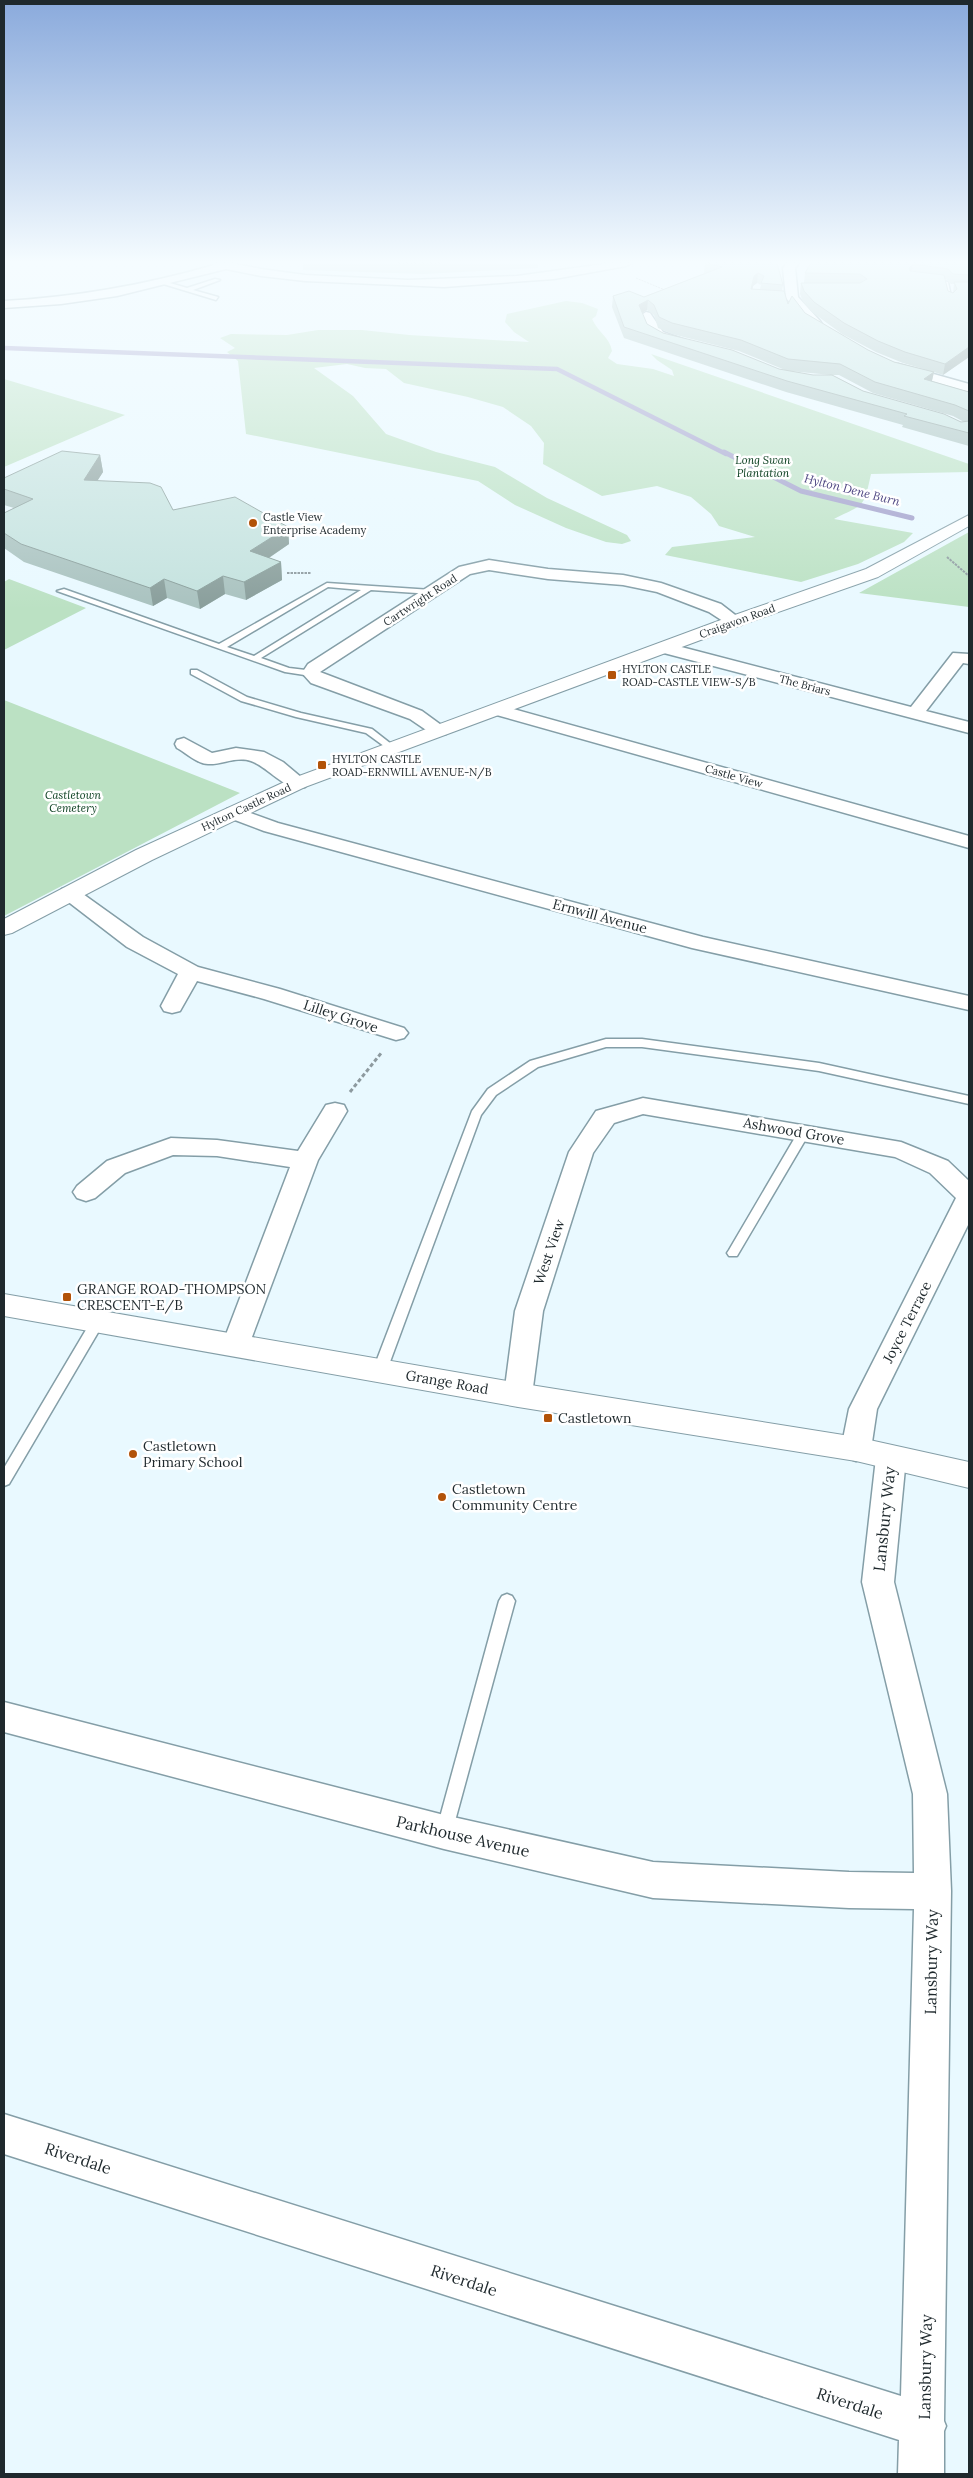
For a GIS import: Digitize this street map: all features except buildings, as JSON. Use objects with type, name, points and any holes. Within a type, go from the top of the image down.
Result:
[{"type":"street","points":[[936,379],[969,388]]},
{"type":"street","points":[[956,385],[968,379]]},
{"type":"street","name":"Craigavon Road","points":[[499,710],[735,621],[872,573],[969,520]]},
{"type":"street","name":"Cartwright Road","points":[[311,673],[314,668],[465,570],[489,565],[548,574],[623,580],[661,588],[715,608],[735,621]]},
{"type":"street","name":"The Briars","points":[[666,648],[969,728]]},
{"type":"street","points":[[915,714],[959,657],[969,659]]},
{"type":"street","points":[[311,673],[317,680],[416,715],[439,730]]},
{"type":"street","name":"Hylton Castle Road","points":[[4,928],[144,855],[298,782],[391,747],[499,710]]},
{"type":"street","name":"Castle View","points":[[499,710],[969,842]]},
{"type":"street","points":[[184,744],[208,759],[230,753],[251,754],[269,761],[298,782]]},
{"type":"street","name":"Ernwill Avenue","points":[[234,813],[271,827],[700,943],[969,1003]]},
{"type":"street","name":"Lilley Grove","points":[[69,893],[134,942],[190,972],[272,994],[396,1033]]},
{"type":"street","points":[[172,1006],[190,972]]},
{"type":"street","name":"Ashwood Grove","points":[[605,1118],[643,1106],[804,1132],[900,1150],[939,1167],[969,1197]]},
{"type":"street","points":[[236,1345],[305,1160],[335,1111]]},
{"type":"street","name":"West View","points":[[518,1395],[529,1311],[581,1152],[605,1118]]},
{"type":"street","points":[[86,1192],[116,1167],[172,1146],[217,1148],[305,1160]]},
{"type":"street","name":"Joyce Terrace","points":[[856,1450],[863,1409],[969,1197]]},
{"type":"street","name":"Grange Road","points":[[4,1305],[518,1395],[856,1450],[969,1476]]},
{"type":"street","name":"Lansbury Way","points":[[891,1458],[878,1582],[930,1794],[932,1892],[924,2426],[921,2474]]},
{"type":"street","name":"Parkhouse Avenue","points":[[4,1717],[444,1832],[653,1880],[849,1890],[932,1892]]},
{"type":"street","name":"Riverdale","points":[[4,2134],[924,2426]]},
{"type":"lane","points":[[220,647],[327,585],[432,592]]},
{"type":"lane","points":[[254,659],[369,588]]},
{"type":"lane","points":[[61,591],[254,659],[288,670],[311,673]]},
{"type":"lane","points":[[194,672],[244,699],[299,715],[369,731],[391,747]]},
{"type":"lane","points":[[380,1370],[476,1114],[492,1092],[534,1064],[606,1043],[642,1043],[819,1067],[969,1100]]},
{"type":"lane","points":[[733,1253],[804,1132]]},
{"type":"lane","points":[[4,1480],[98,1321]]},
{"type":"lane","points":[[444,1832],[507,1601]]},
{"type":"path","points":[[930,542],[969,576]]},
{"type":"path","name":"Lilley Grove","points":[[335,1111],[396,1033]]},
{"type":"green space","points":[[4,379],[125,415],[4,467]]},
{"type":"green space","name":"Long Swan Plantation","points":[[240,379],[329,379],[353,396],[386,434],[436,452],[495,467],[547,498],[627,535],[631,541],[622,544],[606,542],[566,528],[515,505],[478,481],[246,434]]},
{"type":"green space","name":"Long Swan Plantation","points":[[398,379],[722,379],[969,464],[969,472],[871,474],[864,500],[861,504],[834,519],[913,533],[904,542],[858,564],[801,582],[665,555],[672,547],[755,537],[719,526],[711,514],[691,497],[657,486],[602,496],[543,464],[544,443],[531,426],[503,407],[404,383]]},
{"type":"green space","points":[[969,532],[969,607],[859,593]]},
{"type":"green space","points":[[9,579],[86,608],[4,650],[4,582]]},
{"type":"green space","name":"Castletown Cemetery","points":[[4,700],[240,793],[4,916]]},
{"type":"waterway","name":"Hylton Dene Burn","points":[[576,379],[726,454]]},
{"type":"waterway","name":"Hylton Dene Burn","points":[[724,452],[801,491],[912,518]]},
{"type":"place","name":"Castle View Enterprise Academy","points":[[253,523]]},
{"type":"place","name":"HYLTON CASTLE ROAD-CASTLE VIEW-S/B","points":[[612,675]]},
{"type":"place","name":"HYLTON CASTLE ROAD-ERNWILL AVENUE-N/B","points":[[322,765]]},
{"type":"place","name":"GRANGE ROAD-THOMPSON CRESCENT-E/B","points":[[67,1297]]},
{"type":"place","name":"Castletown","points":[[548,1418]]},
{"type":"place","name":"Castletown Primary School","points":[[133,1454]]},
{"type":"place","name":"Castletown Community Centre","points":[[442,1497]]}]
